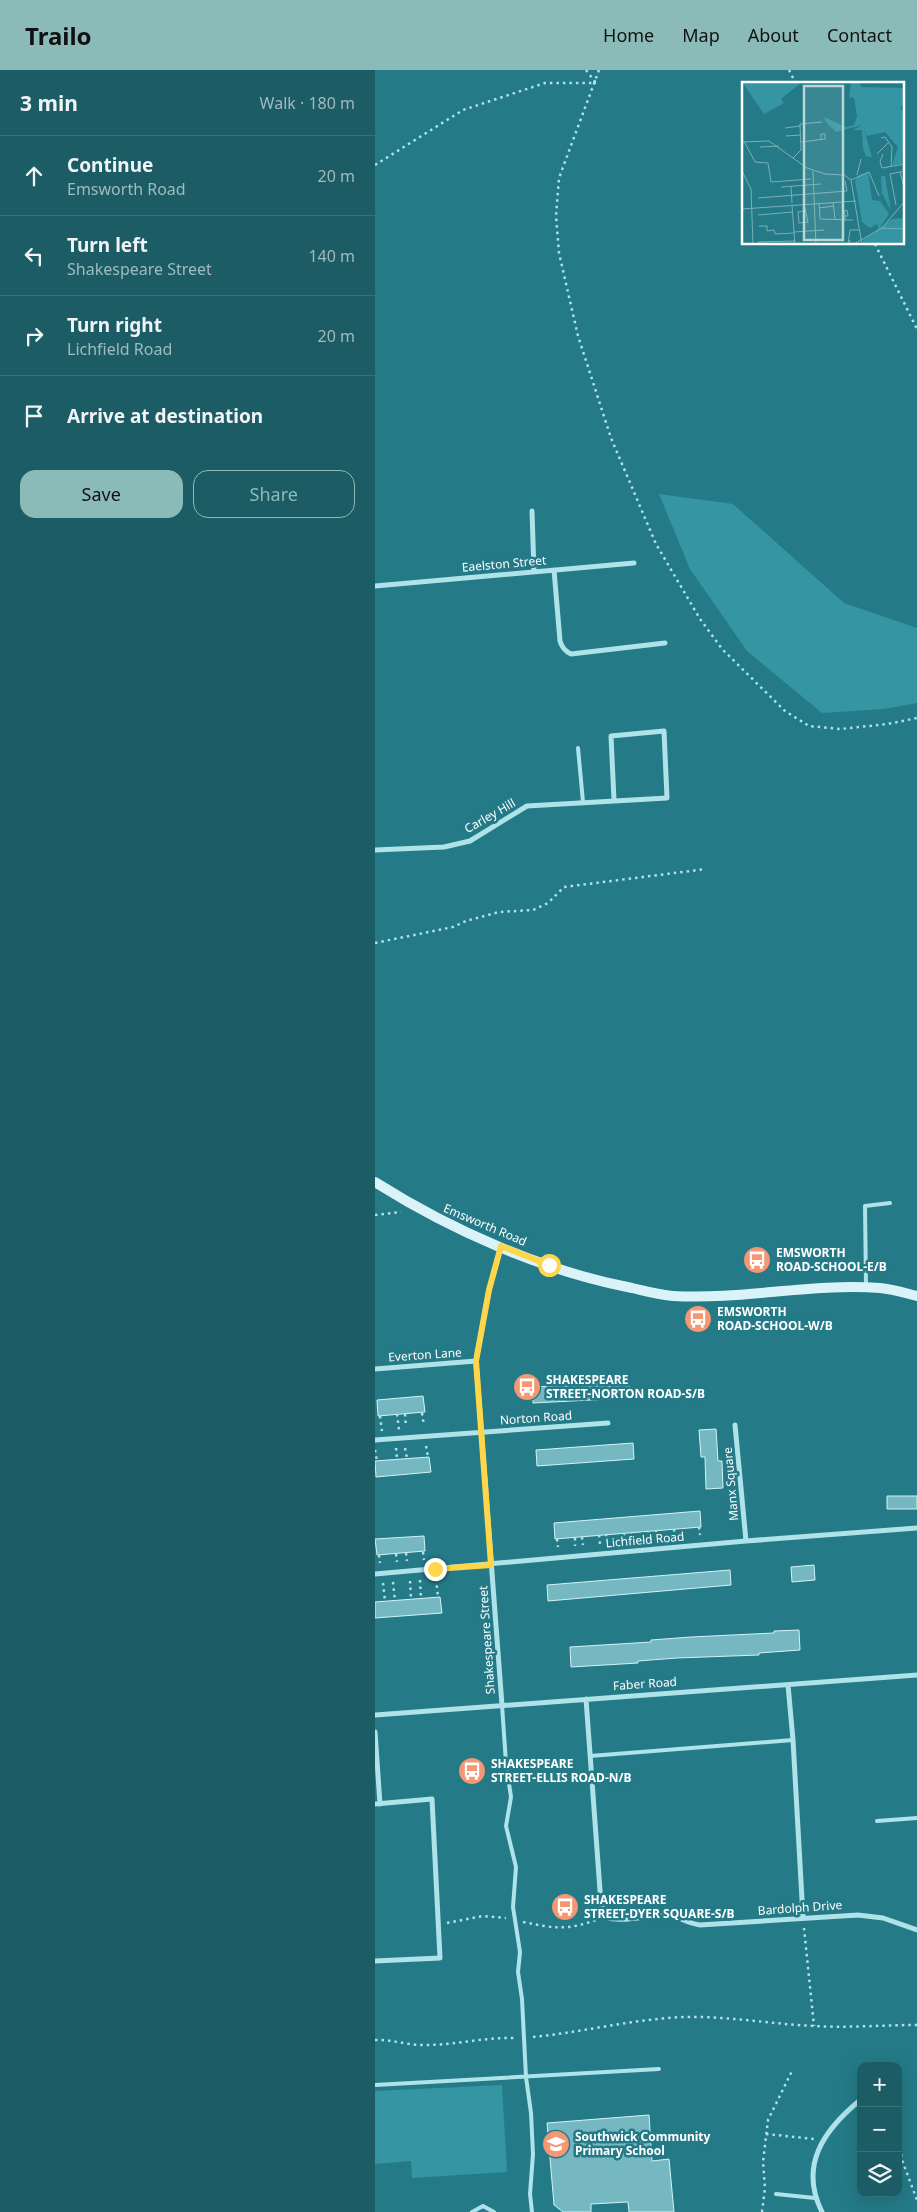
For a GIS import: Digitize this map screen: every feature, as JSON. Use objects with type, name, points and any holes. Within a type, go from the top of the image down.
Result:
[{"type":"street","points":[[532,512],[534,572]]},
{"type":"street","name":"Eaelston Street","points":[[375,586],[634,563]]},
{"type":"street","points":[[554,570],[560,641],[561,646],[567,652],[571,654],[665,643]]},
{"type":"street","name":"Carley Hill","points":[[375,850],[453,845],[470,841],[527,806],[667,798],[664,731],[611,736],[614,800]]},
{"type":"street","name":"Emsworth Road","points":[[375,1182],[419,1210],[501,1246],[549,1265],[608,1284],[672,1296],[866,1288],[881,1288],[917,1296]]},
{"type":"street","name":"Shakespeare Street","points":[[501,1246],[489,1290],[476,1361],[502,1705]]},
{"type":"street","name":"Everton Lane","points":[[375,1369],[476,1361]]},
{"type":"street","name":"Norton Road","points":[[375,1440],[609,1423]]},
{"type":"street","name":"Manx Square","points":[[735,1425],[746,1541]]},
{"type":"street","name":"Lichfield Road","points":[[375,1574],[746,1541],[917,1528]]},
{"type":"street","name":"Faber Road","points":[[375,1715],[917,1675]]},
{"type":"street","points":[[788,1685],[803,1917]]},
{"type":"street","name":"Bardolph Drive","points":[[585,1699],[601,1904],[604,1917],[617,1919],[670,1916],[689,1924],[700,1925],[858,1915],[883,1918],[917,1930]]},
{"type":"street","points":[[375,1732],[377,1804],[432,1799],[440,1958],[375,1961]]},
{"type":"street","points":[[821,2212],[815,2198],[813,2174],[817,2150],[846,2112],[857,2104]]},
{"type":"lane","points":[[578,748],[583,802]]},
{"type":"lane","points":[[866,1288],[865,1206],[890,1204]]},
{"type":"lane","points":[[502,1705],[506,1763],[511,1797],[507,1826],[516,1866],[513,1908],[520,1952],[519,1972],[526,2077],[531,2113],[533,2154],[532,2212]]},
{"type":"lane","points":[[590,1756],[793,1740]]},
{"type":"lane","points":[[877,1821],[917,1818]]},
{"type":"lane","points":[[375,2086],[659,2069]]},
{"type":"lane","points":[[776,2194],[815,2198]]},
{"type":"lane","points":[[472,2212],[483,2206],[494,2212]]},
{"type":"path","points":[[585,70],[596,83]]},
{"type":"path","points":[[599,70],[596,83],[559,178],[556,216],[559,253],[578,336],[611,438],[657,544],[700,619],[722,649],[785,711],[809,726],[840,729],[888,724],[917,718]]},
{"type":"path","points":[[789,70],[795,82]]},
{"type":"path","points":[[375,164],[398,148],[463,110],[545,83],[596,83]]},
{"type":"path","points":[[875,245],[917,329]]},
{"type":"path","points":[[375,943],[453,927],[499,912],[533,910],[548,903],[564,888],[706,869]]},
{"type":"path","points":[[375,1215],[419,1210]]},
{"type":"path","points":[[422,1412],[425,1436]]},
{"type":"path","points":[[397,1414],[400,1438]]},
{"type":"path","points":[[405,1414],[407,1437]]},
{"type":"path","points":[[380,1416],[382,1439]]},
{"type":"path","points":[[375,1447],[377,1461]]},
{"type":"path","points":[[435,1569],[438,1597]]},
{"type":"path","points":[[419,1571],[421,1598]]},
{"type":"path","points":[[409,1572],[411,1599]]},
{"type":"path","points":[[392,1573],[395,1600]]},
{"type":"path","points":[[383,1574],[385,1601]]},
{"type":"path","points":[[803,1917],[814,2026]]},
{"type":"path","points":[[375,2040],[423,2046],[492,2037],[524,2038],[570,2034],[633,2022],[681,2017],[712,2017],[814,2026],[917,2025]]},
{"type":"path","points":[[762,2212],[765,2188],[763,2162],[768,2120],[793,2071]]},
{"type":"path","points":[[766,2134],[823,2140]]},
{"type":"path","points":[[901,2152],[917,2200]]},
{"type":"shaded area","points":[[659,494],[733,504],[844,603],[917,628],[917,703],[884,709],[822,713],[747,651],[690,569]]},
{"type":"shaded area","points":[[502,2085],[507,2172],[412,2178],[411,2161],[375,2164],[375,2091]]},
{"type":"building","points":[[629,1382],[630,1398],[533,1403],[532,1387]]},
{"type":"building","points":[[423,1396],[425,1412],[378,1416],[377,1400]]},
{"type":"building","points":[[716,1429],[718,1461],[722,1461],[723,1488],[706,1489],[705,1457],[701,1457],[699,1430]]},
{"type":"building","points":[[633,1443],[634,1459],[537,1466],[536,1450]]},
{"type":"building","points":[[429,1457],[431,1472],[376,1477],[375,1461]]},
{"type":"building","points":[[887,1496],[917,1496],[917,1509],[887,1509]]},
{"type":"building","points":[[700,1511],[701,1527],[555,1539],[554,1523]]},
{"type":"building","points":[[424,1536],[425,1551],[377,1555],[375,1539]]},
{"type":"building","points":[[814,1565],[815,1580],[792,1582],[791,1567]]},
{"type":"building","points":[[730,1570],[731,1585],[548,1601],[547,1585]]},
{"type":"building","points":[[440,1597],[442,1613],[375,1618],[375,1602]]},
{"type":"building","points":[[799,1630],[800,1650],[759,1653],[759,1655],[677,1658],[638,1661],[638,1663],[571,1667],[570,1647]]},
{"type":"building","points":[[649,2115],[652,2161],[669,2159],[674,2212],[629,2212],[628,2202],[591,2204],[591,2212],[563,2212],[554,2205],[547,2123]]},
{"type":"place","name":"EMSWORTH ROAD-SCHOOL-E/B","points":[[757,1260]]},
{"type":"place","name":"EMSWORTH ROAD-SCHOOL-W/B","points":[[698,1319]]},
{"type":"place","name":"SHAKESPEARE STREET-NORTON ROAD-S/B","points":[[527,1387]]},
{"type":"place","name":"SHAKESPEARE STREET-ELLIS ROAD-N/B","points":[[472,1771]]},
{"type":"place","name":"SHAKESPEARE STREET-DYER SQUARE-S/B","points":[[565,1907]]},
{"type":"place","name":"Southwick Community Primary School","points":[[556,2144]]},
{"type":"route","points":[[435,1569],[491,1565],[476,1361],[489,1290],[501,1246],[549,1265]]}]
